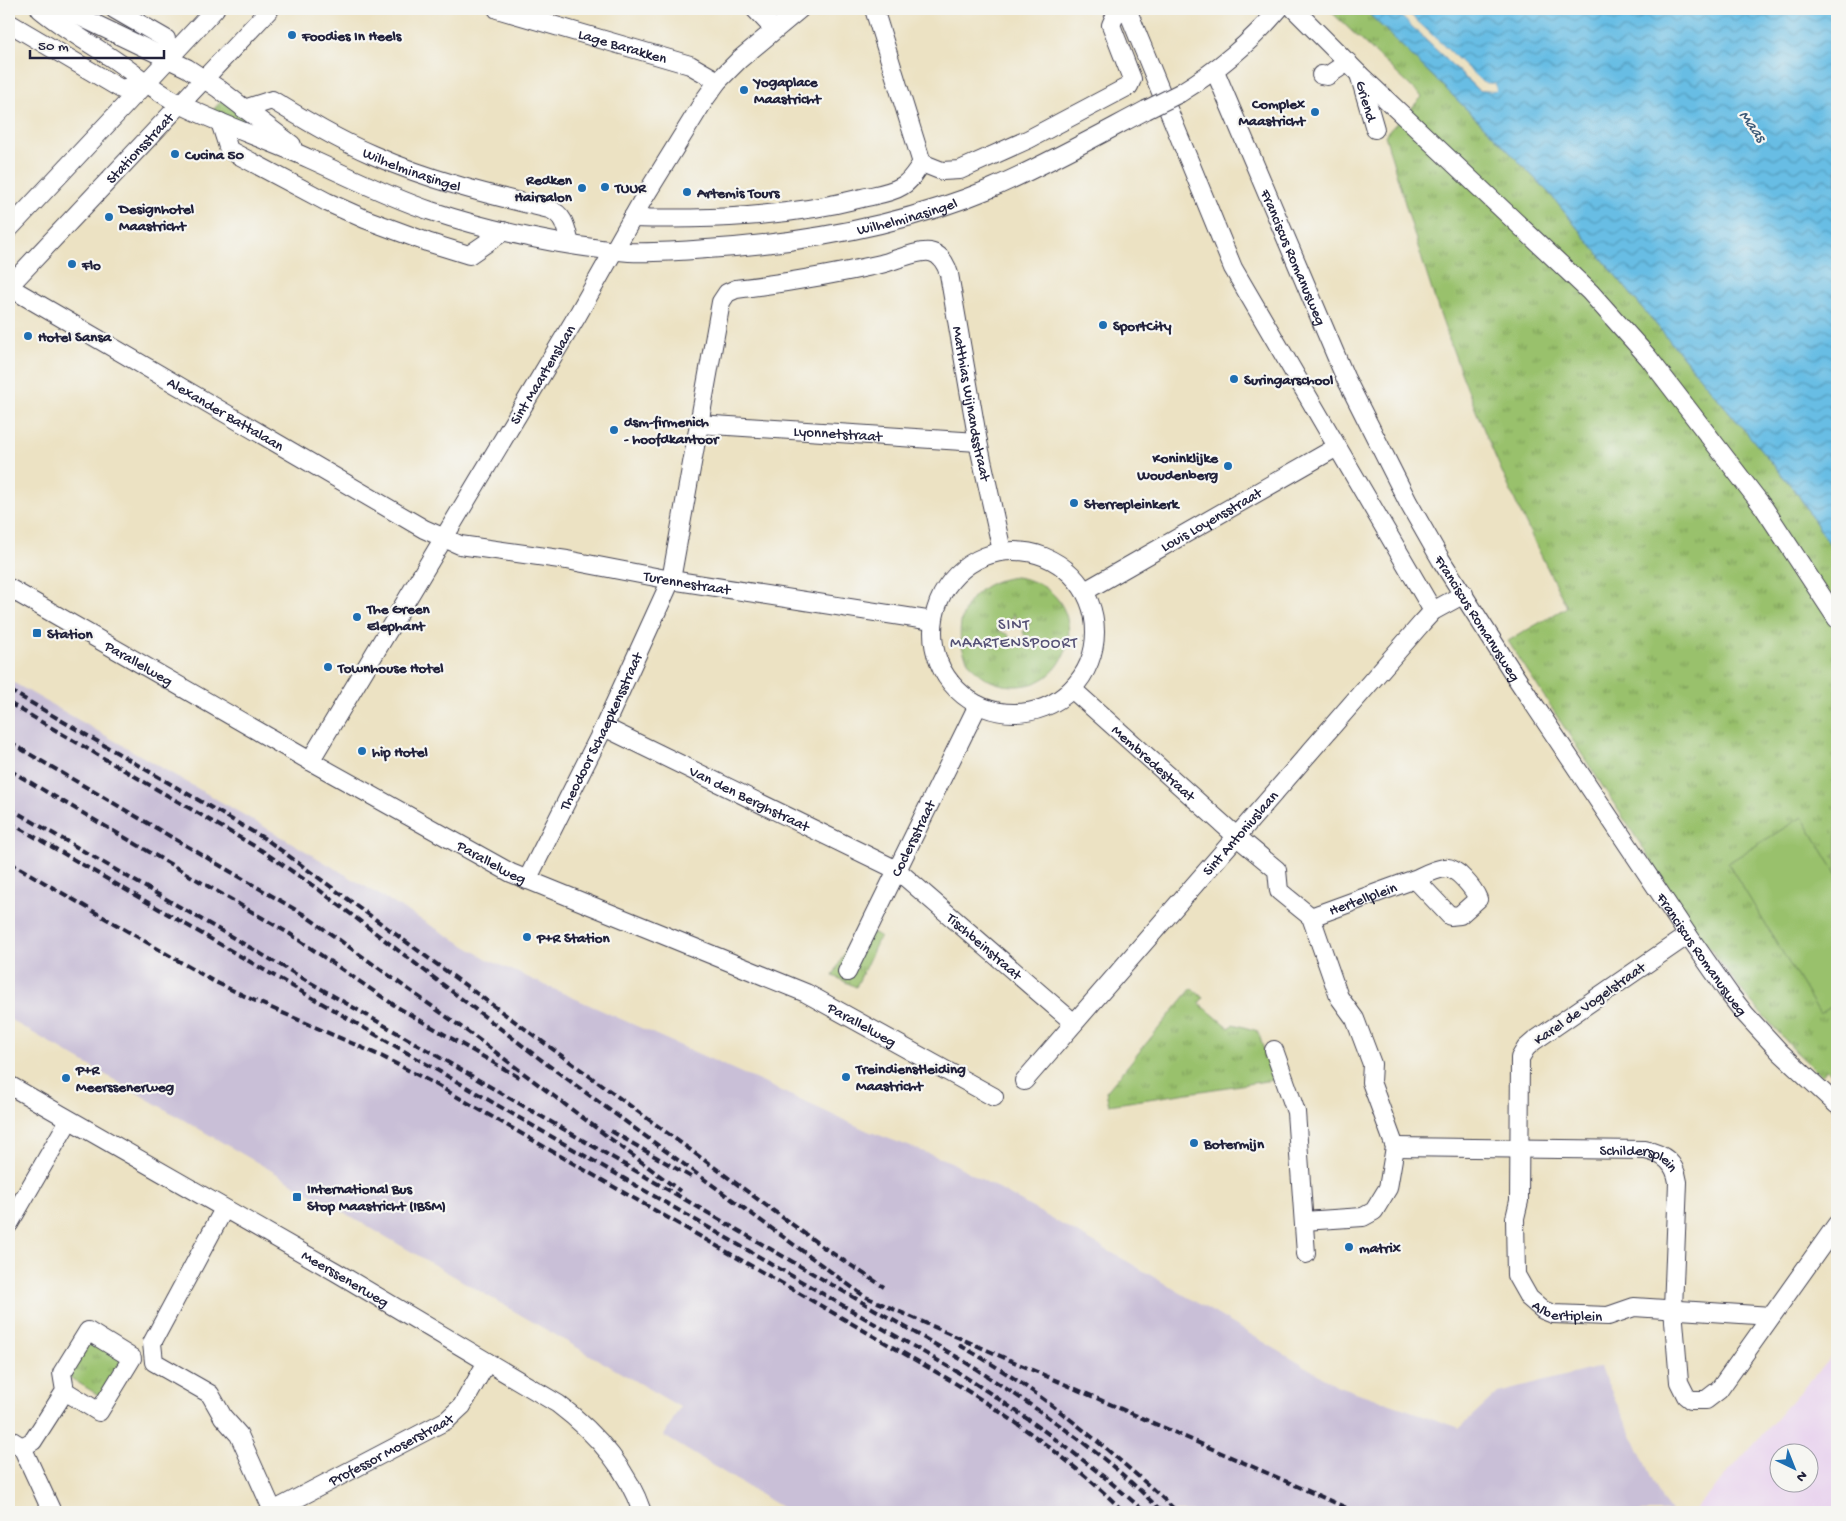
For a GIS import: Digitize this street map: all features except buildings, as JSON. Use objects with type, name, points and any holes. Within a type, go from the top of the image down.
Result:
[{"type":"street","name":"Wilhelminasingel","points":[[40,9],[145,83],[180,104],[309,158],[364,185],[414,205],[452,218],[504,231],[570,244],[614,250],[652,252],[769,245],[878,225],[945,205],[992,188],[1049,161],[1180,93],[1215,71],[1254,36],[1279,9]]},
{"type":"street","name":"Wilhelminasingel","points":[[64,9],[168,58],[204,78],[309,158]]},
{"type":"street","points":[[114,9],[166,39],[168,58]]},
{"type":"street","points":[[9,229],[215,9]]},
{"type":"street","name":"Stationsstraat","points":[[9,287],[270,9]]},
{"type":"street","name":"Lage Barakken","points":[[497,9],[690,65],[718,81]]},
{"type":"street","points":[[755,9],[774,29]]},
{"type":"street","name":"Sint Maartenslaan","points":[[310,761],[684,132],[718,81],[774,29],[800,9]]},
{"type":"street","points":[[874,9],[922,163]]},
{"type":"street","name":"Wilhelminasingel","points":[[632,218],[715,218],[764,215],[806,209],[854,200],[898,188],[909,181],[922,163],[942,171],[960,170],[1029,140],[1129,86],[1132,79],[1111,25],[1118,9]]},
{"type":"street","points":[[1127,9],[1233,268],[1434,611]]},
{"type":"street","points":[[1294,9],[1353,68],[1590,292],[1648,357],[1764,508],[1837,618]]},
{"type":"street","points":[[9,23],[121,88],[145,83]]},
{"type":"street","points":[[1321,75],[1327,76],[1353,68]]},
{"type":"street","name":"Griend","points":[[1353,68],[1375,129]]},
{"type":"street","name":"Franciscus Romanusweg","points":[[1215,71],[1345,378],[1408,502],[1515,676],[1688,934],[1745,1014],[1780,1052],[1837,1104]]},
{"type":"street","name":"Wilhelminasingel","points":[[244,109],[272,100],[316,126],[374,156],[475,191],[550,209],[557,212],[561,217],[570,244]]},
{"type":"street","points":[[220,122],[229,150],[312,195],[365,219],[468,255],[504,231]]},
{"type":"street","name":"Matthias Wijnandsstraat","points":[[728,293],[736,289],[780,284],[848,272],[924,252],[940,257],[949,274],[978,442],[1002,551]]},
{"type":"street","name":"Alexander Battalaan","points":[[9,287],[443,538]]},
{"type":"street","name":"Theodoor Schaepkensstraat","points":[[527,880],[604,727],[671,580],[721,302],[728,293]]},
{"type":"street","name":"Lyonnetstraat","points":[[698,424],[978,442]]},
{"type":"street","name":"Louis Loyensstraat","points":[[1085,591],[1337,447]]},
{"type":"street","name":"Turennestraat","points":[[443,538],[460,545],[567,560],[671,580],[933,621]]},
{"type":"street","points":[[1002,551],[1023,551],[1043,556],[1067,570],[1085,591],[1093,611],[1095,632],[1089,662],[1085,672],[1072,689],[1054,703],[1033,711],[999,712],[978,705],[957,690],[942,670],[933,646],[933,621],[941,596],[956,575],[977,559],[1002,551]]},
{"type":"street","name":"Parallelweg","points":[[9,588],[310,761],[511,873],[806,993],[994,1097]]},
{"type":"street","name":"Sint Antoniuslaan","points":[[1024,1081],[1434,611],[1464,594]]},
{"type":"street","name":"Membredestraat","points":[[1072,689],[1236,836],[1277,870],[1279,891],[1310,917]]},
{"type":"street","name":"Coclersstraat","points":[[847,972],[978,705]]},
{"type":"street","name":"Van den Berghstraat","points":[[604,727],[897,870]]},
{"type":"street","name":"Tischbeinstraat","points":[[897,870],[1074,1024]]},
{"type":"street","name":"Hertellplein","points":[[1310,917],[1415,879]]},
{"type":"street","points":[[1304,1221],[1363,1217],[1374,1211],[1388,1188],[1395,1147],[1370,1082],[1372,1064],[1355,1019],[1339,997],[1310,917]]},
{"type":"street","name":"Karel de Vogelstraat","points":[[1519,1148],[1520,1058],[1526,1048],[1534,1040],[1688,934]]},
{"type":"street","points":[[1274,1050],[1296,1112],[1306,1254]]},
{"type":"street","name":"Meerssenerweg","points":[[9,1085],[336,1272],[558,1404],[587,1428],[609,1452],[619,1466],[642,1512]]},
{"type":"street","points":[[9,1224],[69,1120]]},
{"type":"street","name":"Schildersplein","points":[[1395,1147],[1645,1150],[1661,1155],[1669,1160],[1678,1182],[1673,1309],[1679,1382],[1686,1396],[1691,1400],[1706,1400],[1719,1390],[1771,1316]]},
{"type":"street","name":"Albertiplein","points":[[1519,1148],[1519,1201],[1515,1218],[1516,1275],[1524,1292],[1534,1304],[1553,1314],[1608,1316],[1634,1308],[1771,1316]]},
{"type":"street","points":[[224,1209],[152,1343],[154,1362],[210,1394],[223,1417],[239,1435],[272,1512]]},
{"type":"street","points":[[1771,1316],[1837,1224]]},
{"type":"street","points":[[52,1512],[15,1443],[33,1441],[66,1391],[62,1373],[88,1331],[132,1358],[99,1412],[66,1391]]},
{"type":"street","name":"Professor Moserstraat","points":[[272,1512],[447,1420],[462,1406],[487,1362]]},
{"type":"shaded area","points":[[9,680],[282,837],[489,960],[868,1131],[951,1162],[1130,1263],[1338,1386],[1460,1428],[1498,1393],[1600,1367],[1663,1502],[1671,1512],[789,1512],[664,1436],[680,1407],[9,1019]]},
{"type":"shaded area","points":[[1837,1350],[1837,1512],[1693,1512]]},
{"type":"green space","points":[[1328,9],[1364,9],[1490,132],[1549,193],[1797,493],[1837,557],[1837,1078],[1827,1070],[1821,1075],[1796,1052],[1746,996],[1697,931],[1508,641],[1567,607],[1503,474],[1474,406],[1439,312],[1385,135],[1422,97]]},
{"type":"green space","points":[[222,100],[262,131],[212,111]]},
{"type":"green space","points":[[1016,577],[1040,585],[1057,599],[1066,616],[1069,635],[1064,654],[1054,670],[1038,681],[1017,686],[993,682],[976,670],[964,654],[960,634],[963,615],[973,597],[991,584]],"holes":[[[1013,613],[1019,625],[1031,622],[1023,632],[1029,644],[1017,638],[1008,647],[1009,635],[997,630],[1012,628]]]},
{"type":"green space","points":[[1802,817],[1837,875],[1837,1003],[1820,1014],[1728,863]]},
{"type":"green space","points":[[858,926],[880,936],[856,987],[833,976]]},
{"type":"green space","points":[[1192,988],[1203,998],[1199,1003],[1229,1028],[1233,1024],[1258,1031],[1273,1080],[1109,1105],[1106,1092]]},
{"type":"green space","points":[[91,1340],[123,1360],[100,1396],[69,1377]]},
{"type":"water","name":"Maas","points":[[1364,9],[1394,9],[1478,90],[1495,91],[1495,84],[1483,83],[1404,9],[1837,9],[1837,557],[1797,493],[1549,193],[1490,132]]},
{"type":"pier","points":[[1394,9],[1398,9],[1480,88],[1493,88],[1493,86],[1481,84],[1401,9],[1404,9],[1483,83],[1495,84],[1496,91],[1479,90]]},
{"type":"railway","points":[[9,690],[267,840],[823,1247],[884,1287]]},
{"type":"railway","points":[[9,703],[261,850],[318,889],[544,1062],[864,1296]]},
{"type":"railway","points":[[9,742],[303,914],[482,1042],[680,1191]]},
{"type":"railway","points":[[9,770],[290,934],[397,1007],[520,1078]]},
{"type":"railway","points":[[9,808],[962,1360],[1066,1430],[1116,1469],[1162,1512]]},
{"type":"railway","points":[[9,822],[956,1371],[1054,1438],[1123,1492],[1145,1512]]},
{"type":"railway","points":[[9,862],[213,981],[381,1056],[435,1084],[950,1380],[996,1409],[1041,1441],[1084,1475],[1124,1512]]},
{"type":"railway","points":[[611,1131],[691,1177]]},
{"type":"railway","points":[[866,1297],[1356,1512]]},
{"type":"railway","points":[[959,1345],[1021,1383],[1061,1412],[1125,1465],[1177,1512]]},
{"type":"place","name":"Foodies In Heels","points":[[292,35]]},
{"type":"place","name":"Yogaplace Maastricht","points":[[744,90]]},
{"type":"place","name":"Complex Maastricht","points":[[1315,112]]},
{"type":"place","name":"Cucina 50","points":[[175,154]]},
{"type":"place","name":"TUUR","points":[[605,187]]},
{"type":"place","name":"Redken Hairsalon","points":[[582,188]]},
{"type":"place","name":"Artemis Tours","points":[[687,192]]},
{"type":"place","name":"Designhotel Maastricht","points":[[109,217]]},
{"type":"place","name":"Flo","points":[[72,264]]},
{"type":"place","name":"SportCity","points":[[1103,325]]},
{"type":"place","name":"Hotel Sansa","points":[[28,336]]},
{"type":"place","name":"Suringarschool","points":[[1234,379]]},
{"type":"place","name":"dsm-firmenich - hoofdkantoor","points":[[614,430]]},
{"type":"place","name":"Koninklijke Woudenberg","points":[[1228,466]]},
{"type":"place","name":"Sterrepleinkerk","points":[[1074,503]]},
{"type":"place","name":"The Green Elephant","points":[[357,617]]},
{"type":"place","name":"Station","points":[[37,633]]},
{"type":"place","name":"Townhouse Hotel","points":[[328,667]]},
{"type":"place","name":"hip Hotel","points":[[362,751]]},
{"type":"place","name":"P+R Station","points":[[527,937]]},
{"type":"place","name":"Treindienstleiding Maastricht","points":[[846,1077]]},
{"type":"place","name":"P+R Meerssenerweg","points":[[66,1078]]},
{"type":"place","name":"Botermijn","points":[[1194,1143]]},
{"type":"place","name":"International Bus Stop Maastricht (IBSM)","points":[[297,1197]]},
{"type":"place","name":"matrix","points":[[1349,1247]]},
{"type":"district","name":"SINT MAARTENSPOORT","points":[[1014,632]]}]
